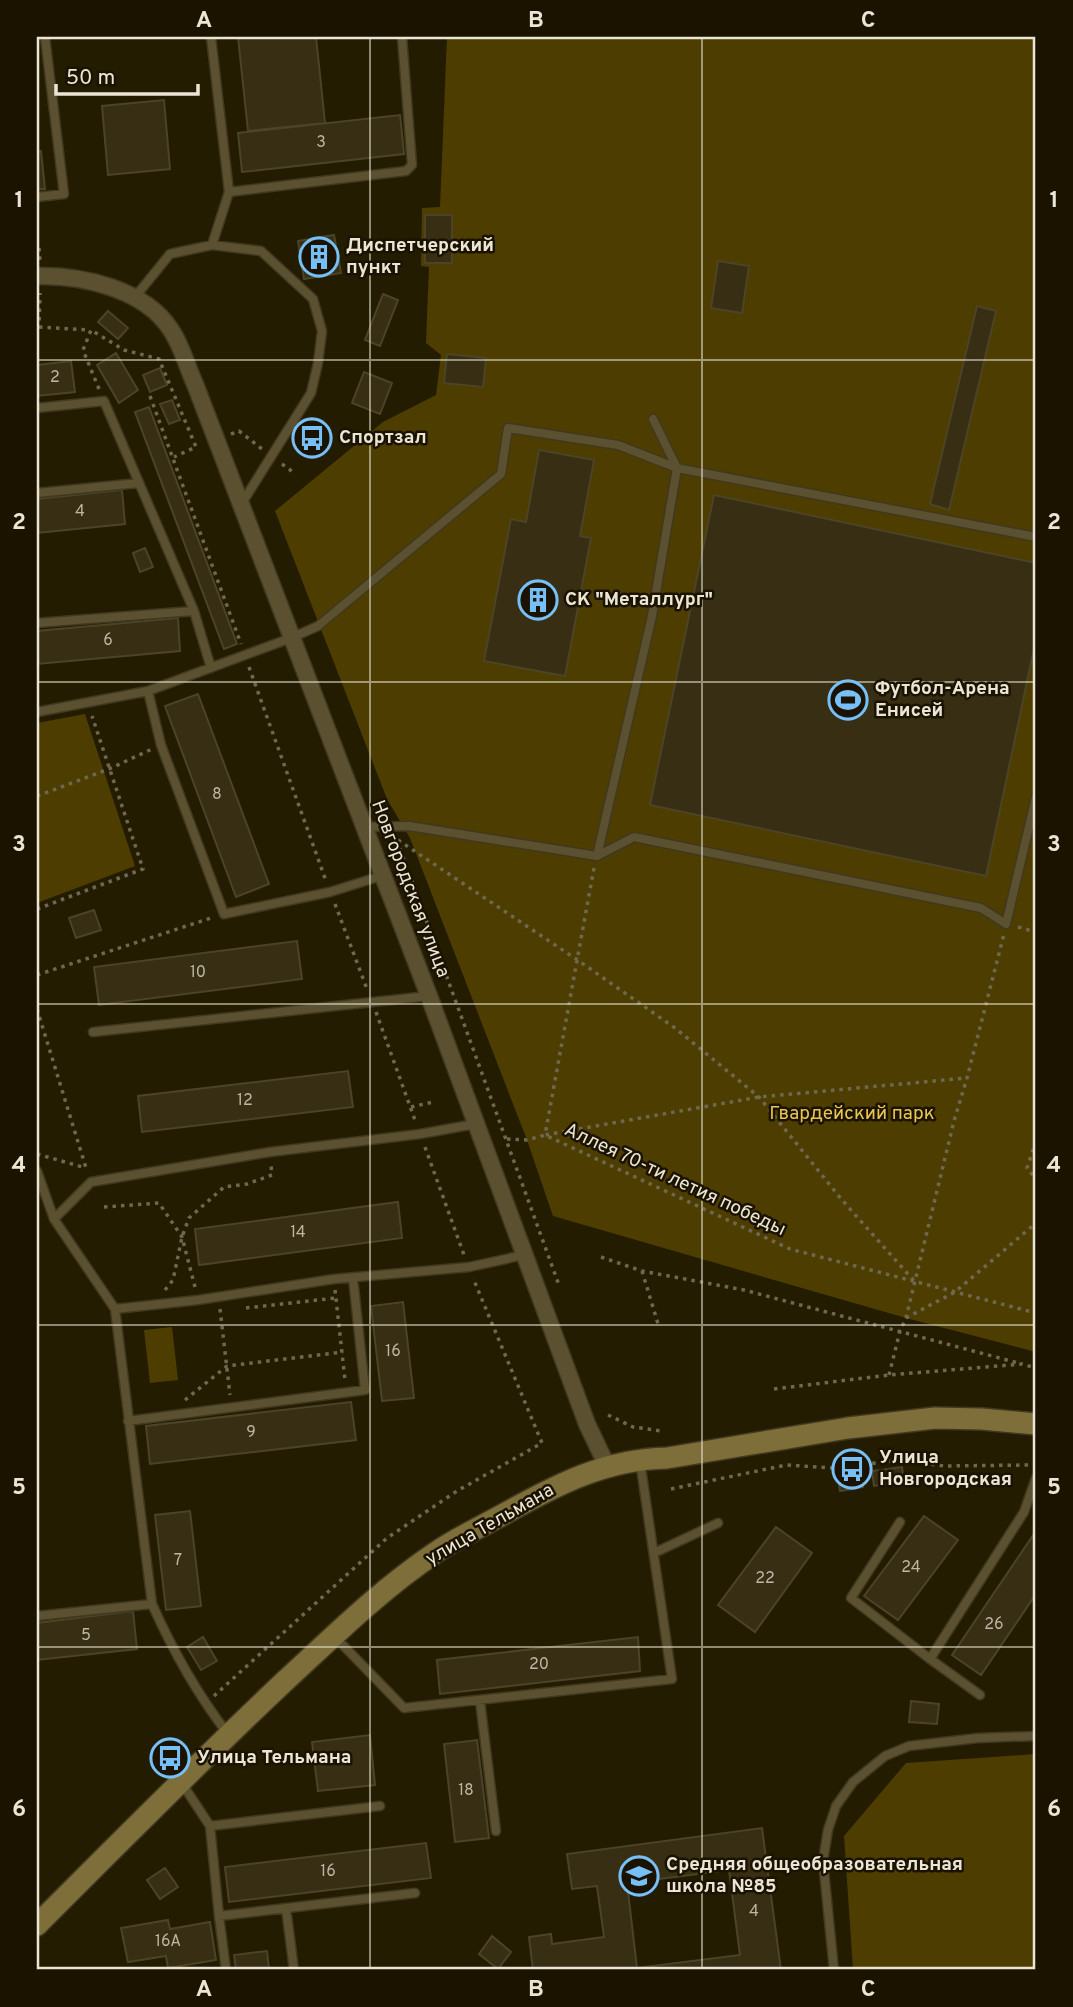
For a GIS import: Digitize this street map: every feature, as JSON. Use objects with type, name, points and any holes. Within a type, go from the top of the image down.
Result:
[{"type":"main road","name":"улица Тельмана","points":[[37,1925],[228,1734],[381,1592],[436,1552],[551,1489],[607,1465],[639,1458],[667,1458],[848,1428],[935,1418],[1036,1424]]},
{"type":"street","points":[[37,275],[74,278],[115,288],[135,297]]},
{"type":"street","name":"Новгородская улица","points":[[135,297],[171,329],[429,996],[587,1424],[607,1465]]},
{"type":"lane","points":[[37,197],[64,194],[45,37]]},
{"type":"lane","points":[[211,37],[229,192],[212,245]]},
{"type":"lane","points":[[229,192],[407,171],[412,165],[402,37]]},
{"type":"lane","points":[[135,297],[170,254],[212,245],[261,251],[313,299],[321,331],[312,393],[241,506]]},
{"type":"lane","points":[[37,408],[104,401],[194,611],[211,668]]},
{"type":"lane","points":[[597,856],[652,616],[677,468],[653,419]]},
{"type":"lane","points":[[37,712],[148,691],[318,626],[501,474],[508,428],[618,445],[677,468],[1036,537]]},
{"type":"lane","points":[[37,493],[139,483]]},
{"type":"lane","points":[[37,623],[194,611]]},
{"type":"lane","points":[[148,691],[161,745],[225,914],[330,892],[382,876]]},
{"type":"lane","points":[[363,827],[409,826],[597,856],[634,837],[981,908],[1006,924],[1036,797]]},
{"type":"lane","points":[[93,1032],[429,996]]},
{"type":"lane","points":[[54,1219],[91,1182],[270,1152],[420,1134],[475,1124]]},
{"type":"lane","points":[[37,1171],[54,1219],[114,1309],[152,1604],[169,1642],[205,1704],[228,1734]]},
{"type":"lane","points":[[114,1309],[198,1300],[334,1279],[469,1268],[524,1255]]},
{"type":"lane","points":[[128,1421],[365,1390],[353,1278]]},
{"type":"lane","points":[[334,1635],[404,1708],[672,1679],[639,1458]]},
{"type":"lane","points":[[930,1659],[1024,1512],[1036,1478]]},
{"type":"lane","points":[[900,1522],[852,1598],[980,1695]]},
{"type":"lane","points":[[654,1553],[718,1523]]},
{"type":"lane","points":[[37,1616],[152,1604]]},
{"type":"lane","points":[[480,1701],[496,1831]]},
{"type":"lane","points":[[834,1970],[823,1861],[828,1830],[836,1805],[853,1782],[886,1756],[909,1746],[978,1738],[1036,1737]]},
{"type":"lane","points":[[180,1782],[210,1826],[226,1970]]},
{"type":"lane","points":[[210,1826],[380,1806]]},
{"type":"lane","points":[[219,1916],[415,1892]]},
{"type":"lane","points":[[286,1908],[294,1970]]},
{"type":"path","points":[[39,327],[91,330],[124,350],[159,359],[196,447]]},
{"type":"path","points":[[91,330],[83,350],[104,401]]},
{"type":"path","points":[[150,396],[469,1268],[542,1443],[457,1491],[387,1538],[205,1704]]},
{"type":"path","points":[[174,457],[239,431],[293,472]]},
{"type":"path","points":[[37,909],[142,869],[88,702]]},
{"type":"path","points":[[37,796],[109,769],[161,745]]},
{"type":"path","points":[[559,1285],[396,839],[675,1028],[759,1097],[842,1200],[915,1282]]},
{"type":"path","points":[[597,856],[545,1135],[759,1097],[967,1078]]},
{"type":"path","points":[[37,975],[225,914]]},
{"type":"path","points":[[889,1376],[1006,924],[1036,932]]},
{"type":"path","points":[[37,1009],[86,1168],[37,1154]]},
{"type":"path","points":[[410,1107],[433,1102]]},
{"type":"path","name":"Аллея 70-ти летия победы","points":[[507,1139],[527,1140],[545,1135],[790,1249],[1036,1313]]},
{"type":"path","points":[[1036,1140],[1027,1168],[1036,1179]]},
{"type":"path","points":[[152,1305],[173,1280],[189,1218],[224,1187],[247,1184],[272,1175],[270,1152]]},
{"type":"path","points":[[104,1207],[159,1203],[182,1237],[198,1300],[220,1311]]},
{"type":"path","points":[[906,1318],[955,1292],[1036,1223]]},
{"type":"path","points":[[601,1257],[642,1271],[744,1290],[1036,1368]]},
{"type":"path","points":[[642,1271],[659,1328]]},
{"type":"path","points":[[334,1279],[346,1392]]},
{"type":"path","points":[[219,1296],[231,1406]]},
{"type":"path","points":[[233,1309],[336,1298]]},
{"type":"path","points":[[164,1416],[227,1366],[343,1352]]},
{"type":"path","points":[[774,1389],[1023,1364]]},
{"type":"path","points":[[608,1415],[633,1427],[662,1431]]},
{"type":"path","points":[[671,1489],[786,1465],[834,1468],[901,1460],[944,1466],[1036,1465]]},
{"type":"green space","name":"Гвардейский парк","points":[[447,37],[1036,37],[1036,1352],[906,1318],[553,1216],[527,1140],[410,838],[387,799],[275,511],[383,422],[436,395],[441,355],[426,343],[429,267],[421,266],[422,208],[440,207]]},
{"type":"green space","points":[[85,714],[135,866],[37,903],[37,723]]},
{"type":"green space","points":[[172,1327],[178,1380],[150,1383],[144,1330]]},
{"type":"green space","points":[[1036,1754],[1036,1970],[853,1970],[844,1836],[906,1763]]},
{"type":"building","points":[[238,37],[316,37],[325,123],[248,131]]},
{"type":"building","points":[[164,100],[170,169],[108,175],[102,106]]},
{"type":"building","points":[[400,115],[404,154],[242,172],[238,133]]},
{"type":"building","points":[[41,151],[45,189],[37,189],[37,152]]},
{"type":"building","points":[[425,215],[452,215],[452,263],[425,263]]},
{"type":"building","name":"Диспетчерский пункт","points":[[334,235],[341,273],[304,279],[298,241]]},
{"type":"building","points":[[718,261],[749,266],[742,313],[711,308]]},
{"type":"building","points":[[383,294],[398,300],[380,346],[365,340]]},
{"type":"building","points":[[977,306],[996,311],[949,510],[930,504]]},
{"type":"building","points":[[108,311],[128,328],[118,339],[98,322]]},
{"type":"building","points":[[116,353],[138,390],[119,403],[97,365]]},
{"type":"building","points":[[447,354],[486,358],[483,387],[444,383]]},
{"type":"building","points":[[71,361],[75,392],[37,396],[37,365]]},
{"type":"building","points":[[160,368],[167,385],[150,392],[143,375]]},
{"type":"building","points":[[364,372],[392,383],[380,414],[352,403]]},
{"type":"building","points":[[172,400],[180,420],[169,424],[160,404]]},
{"type":"building","points":[[149,407],[237,644],[224,649],[135,412]]},
{"type":"building","name":"СК \"Металлург\"","points":[[539,450],[594,460],[580,536],[591,538],[565,676],[484,661],[511,519],[526,522]]},
{"type":"building","points":[[122,490],[125,524],[37,533],[37,499]]},
{"type":"building","name":"Футбол-Арена Енисей","points":[[714,495],[1036,563],[1036,639],[986,876],[650,805]]},
{"type":"building","points":[[145,548],[153,567],[140,572],[133,553]]},
{"type":"building","points":[[178,618],[180,651],[37,664],[37,631]]},
{"type":"building","points":[[198,694],[269,884],[236,897],[165,706]]},
{"type":"building","points":[[94,910],[101,930],[76,938],[69,918]]},
{"type":"building","points":[[297,941],[302,979],[99,1005],[94,967]]},
{"type":"building","points":[[348,1071],[353,1107],[142,1132],[138,1096]]},
{"type":"building","points":[[398,1202],[402,1238],[199,1265],[195,1229]]},
{"type":"building","points":[[403,1302],[414,1398],[382,1401],[371,1306]]},
{"type":"building","points":[[351,1402],[356,1440],[150,1464],[146,1426]]},
{"type":"building","points":[[902,1467],[904,1482],[874,1486],[872,1471]]},
{"type":"building","points":[[861,1474],[863,1487],[840,1491],[838,1478]]},
{"type":"building","points":[[190,1511],[201,1606],[166,1610],[155,1515]]},
{"type":"building","points":[[924,1516],[958,1540],[898,1620],[864,1596]]},
{"type":"building","points":[[776,1527],[812,1553],[755,1632],[718,1605]]},
{"type":"building","points":[[1036,1531],[1036,1594],[981,1675],[952,1655]]},
{"type":"building","points":[[133,1611],[137,1649],[37,1660],[37,1623]]},
{"type":"building","points":[[203,1637],[217,1661],[201,1670],[187,1647]]},
{"type":"building","points":[[638,1637],[640,1671],[440,1694],[437,1660]]},
{"type":"building","points":[[911,1701],[939,1704],[937,1724],[909,1722]]},
{"type":"building","points":[[370,1735],[375,1785],[318,1791],[312,1742]]},
{"type":"building","points":[[477,1740],[489,1838],[455,1842],[444,1744]]},
{"type":"building","points":[[762,1828],[781,1970],[533,1970],[529,1937],[551,1934],[552,1944],[604,1937],[597,1886],[572,1889],[567,1854]],"holes":[[[729,1870],[740,1955],[637,1968],[627,1883]]]},
{"type":"building","points":[[426,1843],[431,1878],[229,1902],[225,1867]]},
{"type":"building","points":[[165,1868],[178,1887],[160,1899],[147,1880]]},
{"type":"building","points":[[168,1920],[170,1929],[210,1922],[216,1960],[168,1968],[166,1956],[128,1962],[121,1928]]},
{"type":"building","points":[[492,1936],[511,1952],[498,1969],[479,1954]]},
{"type":"building","points":[[267,1951],[269,1970],[236,1970],[234,1955]]},
{"type":"place","name":"Диспетчерский пункт","points":[[319,257]]},
{"type":"place","name":"Спортзал","points":[[312,438]]},
{"type":"place","name":"СК \"Металлург\"","points":[[538,600]]},
{"type":"place","name":"Футбол-Арена Енисей","points":[[848,700]]},
{"type":"place","name":"Улица Новгородская","points":[[852,1469]]},
{"type":"place","name":"Улица Тельмана","points":[[170,1758]]},
{"type":"place","name":"Средняя общеобразовательная школа №85","points":[[639,1876]]}]
